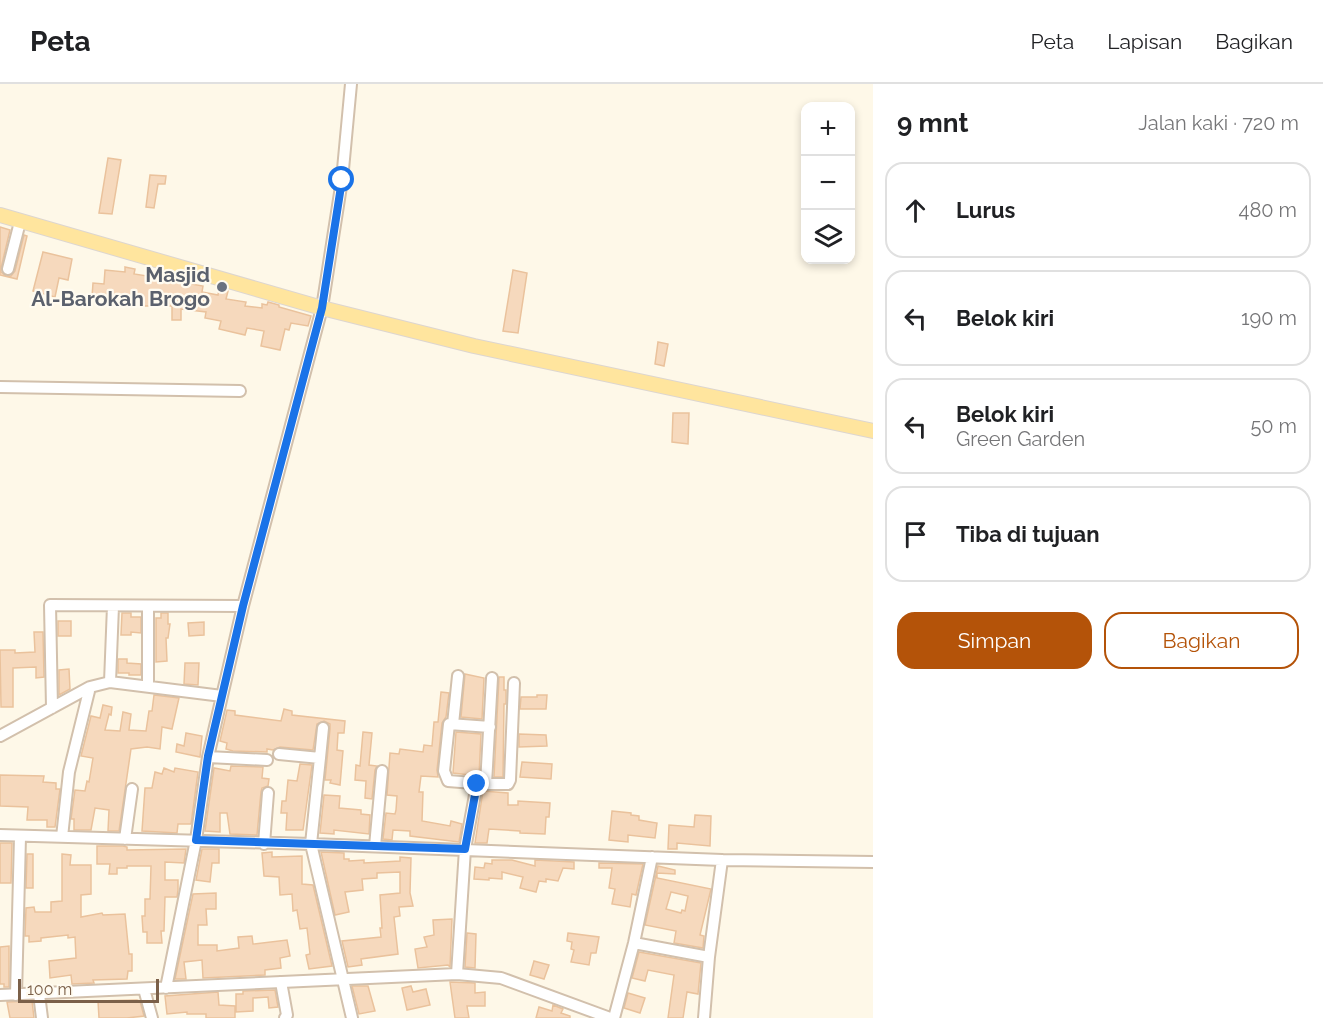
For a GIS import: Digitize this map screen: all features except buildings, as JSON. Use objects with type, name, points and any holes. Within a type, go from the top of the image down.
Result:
[{"type":"main road","points":[[0,215],[322,308],[474,346],[873,431]]},
{"type":"street","points":[[166,988],[196,840],[208,756],[243,606],[322,308],[342,180],[351,84]]},
{"type":"street","points":[[8,269],[20,222]]},
{"type":"street","points":[[0,387],[240,391]]},
{"type":"street","points":[[52,708],[50,605],[243,606]]},
{"type":"street","points":[[110,682],[113,606]]},
{"type":"street","points":[[148,606],[148,686]]},
{"type":"street","points":[[453,724],[458,676]]},
{"type":"street","points":[[457,974],[465,849],[482,784],[490,726],[492,678]]},
{"type":"street","points":[[0,735],[90,687],[110,682],[222,696]]},
{"type":"street","points":[[490,726],[448,725],[445,777],[448,781],[508,784],[514,683]]},
{"type":"street","points":[[62,837],[69,772],[90,687]]},
{"type":"street","points":[[323,728],[311,844],[351,1018]]},
{"type":"street","points":[[279,754],[320,758]]},
{"type":"street","points":[[208,756],[267,760]]},
{"type":"street","points":[[375,846],[382,771]]},
{"type":"street","points":[[125,839],[132,789]]},
{"type":"street","points":[[264,843],[268,794]]},
{"type":"street","points":[[0,835],[465,849],[722,860],[873,862]]},
{"type":"street","points":[[16,995],[20,837]]},
{"type":"street","points":[[0,996],[457,974],[501,978],[612,1018],[634,943],[652,857]]},
{"type":"street","points":[[704,1018],[709,957],[722,860]]},
{"type":"street","points":[[634,943],[709,957]]},
{"type":"street","points":[[281,982],[287,1015],[285,1018]]},
{"type":"street","points":[[144,989],[153,1018]]},
{"type":"street","points":[[39,994],[42,1018]]},
{"type":"place","name":"Masjid Al-Barokah Brogo","points":[[222,287]]},
{"type":"route","points":[[342,180],[322,308],[243,606],[208,756],[196,840],[465,849],[477,784]]}]
